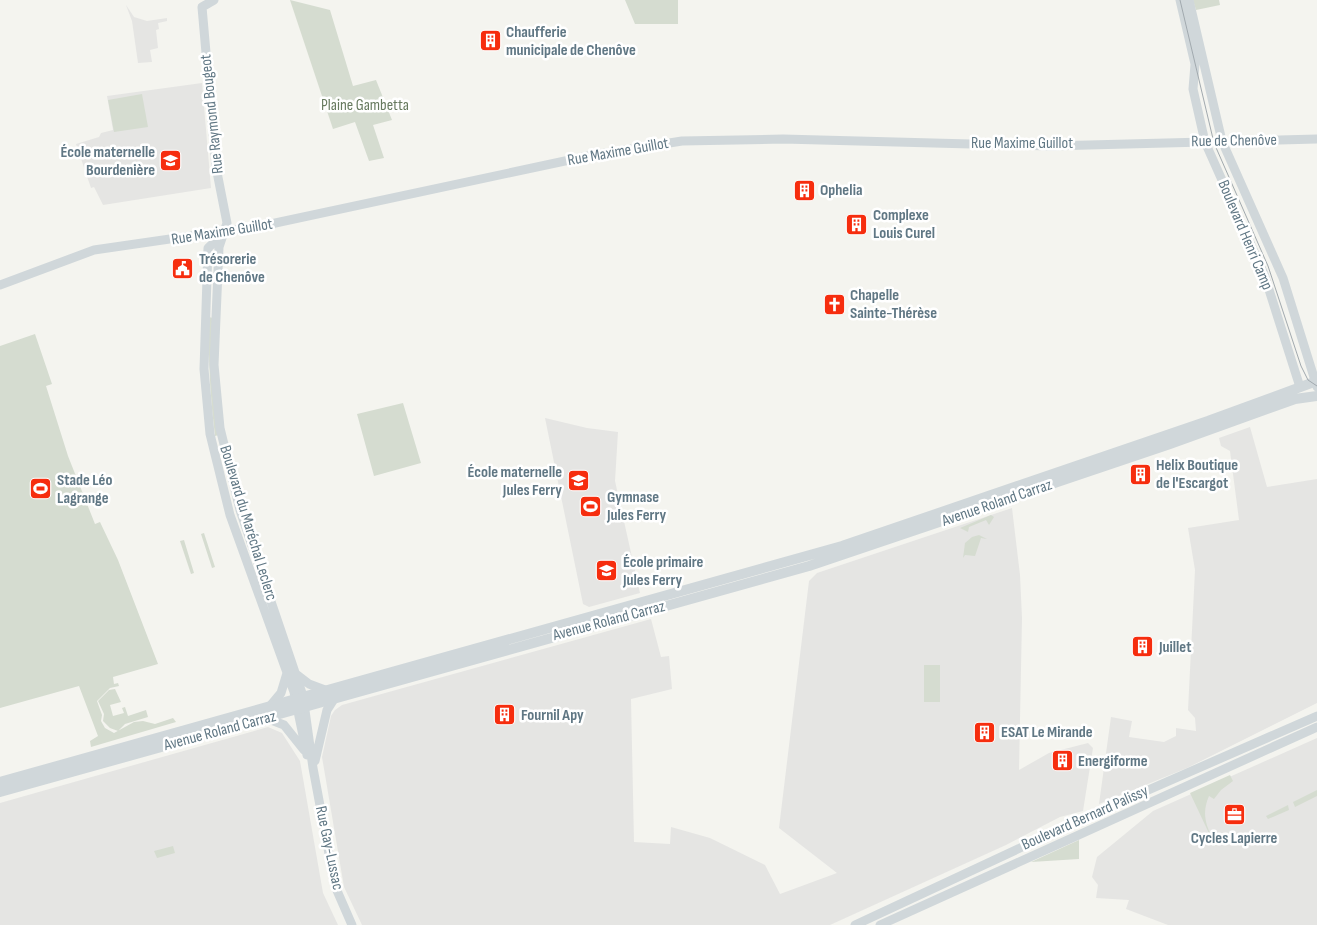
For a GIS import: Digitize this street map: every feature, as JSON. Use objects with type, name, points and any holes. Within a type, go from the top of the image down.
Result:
[{"type":"main road","name":"Rue Raymond Bougeot","points":[[214,0],[202,7],[216,167],[227,223],[224,232]]},
{"type":"main road","name":"Boulevard Henri Camp","points":[[1180,0],[1195,64],[1193,89],[1205,142],[1264,274],[1295,389]]},
{"type":"main road","name":"Boulevard Henri Camp","points":[[1189,0],[1222,141],[1283,278],[1316,383]]},
{"type":"main road","name":"Rue Maxime Guillot","points":[[0,285],[94,250],[224,232],[323,214],[593,155],[682,141],[783,138],[1050,146],[1151,142]]},
{"type":"main road","name":"Rue de Chenôve","points":[[1151,142],[1317,139]]},
{"type":"main road","name":"Boulevard du Maréchal Leclerc","points":[[224,232],[219,247],[214,365],[220,428],[240,510],[301,708]]},
{"type":"main road","points":[[1210,425],[1295,389],[1316,383]]},
{"type":"main road","points":[[1210,425],[1226,425],[1265,417],[1317,397]]},
{"type":"main road","name":"Avenue Roland Carraz","points":[[0,782],[842,546],[1125,449],[1210,425]]},
{"type":"main road","name":"Avenue Roland Carraz","points":[[0,792],[718,592],[863,549],[1107,466],[1210,425]]},
{"type":"main road","points":[[1107,466],[1125,449]]},
{"type":"main road","points":[[718,592],[740,575]]},
{"type":"main road","points":[[272,705],[291,674],[325,690]]},
{"type":"main road","points":[[313,768],[327,710],[334,699]]},
{"type":"main road","name":"Rue Gay-Lussac","points":[[301,708],[306,754],[313,768]]},
{"type":"main road","name":"Rue Gay-Lussac","points":[[301,708],[335,886],[352,925]]},
{"type":"main road","name":"Boulevard Bernard Palissy","points":[[855,925],[1029,843],[1317,716]]},
{"type":"main road","points":[[266,718],[284,725],[306,754]]},
{"type":"main road","name":"Boulevard Bernard Palissy","points":[[880,925],[1317,726]]},
{"type":"shaded area","points":[[126,5],[134,17],[147,21],[167,18],[167,21],[158,23],[159,29],[156,30],[158,48],[150,50],[152,62],[138,63],[132,21]]},
{"type":"shaded area","points":[[202,83],[211,188],[103,205],[94,187],[91,188],[76,144],[99,137],[101,133],[113,130],[107,96]]},
{"type":"shaded area","points":[[545,418],[587,428],[618,432],[615,481],[640,593],[589,607],[583,604]]},
{"type":"shaded area","points":[[1250,427],[1267,487],[1317,479],[1317,703],[1187,768],[1099,804],[1111,717],[1132,721],[1129,737],[1164,742],[1176,736],[1176,728],[1196,731],[1195,718],[1188,710],[1195,570],[1188,528],[1239,520],[1230,451],[1221,446],[1219,438]]},
{"type":"shaded area","points":[[1012,508],[1020,575],[1022,618],[1019,770],[1049,753],[1088,743],[1093,748],[1083,811],[1060,817],[1006,845],[830,925],[362,925],[344,887],[322,757],[331,716],[335,710],[342,705],[651,619],[661,657],[669,656],[672,689],[631,699],[634,842],[670,844],[671,827],[710,838],[765,865],[780,894],[837,873],[779,828],[809,581],[817,573]]},
{"type":"shaded area","points":[[268,727],[282,733],[300,761],[323,893],[338,925],[0,925],[0,803]]},
{"type":"shaded area","points":[[1317,738],[1317,925],[1168,925],[1126,909],[1129,900],[1096,898],[1098,885],[1092,877],[1097,857],[1153,811]]},
{"type":"green space","name":"Plaine Gambetta","points":[[290,0],[330,10],[353,86],[376,80],[392,120],[373,125],[384,158],[369,161],[355,122],[333,129]]},
{"type":"green space","points":[[625,0],[678,0],[678,24],[635,24]]},
{"type":"green space","points":[[1193,0],[1219,0],[1220,5],[1196,10]]},
{"type":"green space","points":[[142,94],[148,127],[114,132],[108,100]]},
{"type":"green space","points":[[209,317],[213,318],[219,435],[215,436],[210,376]]},
{"type":"green space","name":"Stade Léo Lagrange","points":[[35,334],[52,384],[46,386],[68,456],[95,524],[100,522],[118,560],[158,664],[113,677],[114,684],[118,683],[119,686],[110,688],[97,701],[102,715],[101,721],[105,728],[114,733],[134,722],[143,721],[155,724],[173,718],[176,722],[91,747],[90,741],[98,736],[79,686],[0,708],[0,346]]},
{"type":"green space","points":[[403,403],[421,463],[374,476],[357,414]]},
{"type":"green space","points":[[991,515],[994,517],[989,525],[986,520],[969,527],[968,532],[960,528]]},
{"type":"green space","points":[[204,533],[215,567],[212,568],[201,534]]},
{"type":"green space","points":[[979,535],[987,539],[981,538],[975,556],[965,555],[963,558],[965,543],[972,537]]},
{"type":"green space","points":[[184,540],[194,573],[191,574],[180,541]]},
{"type":"green space","points":[[924,665],[940,665],[940,702],[924,702]]},
{"type":"green space","points":[[115,689],[121,702],[110,705],[113,716],[124,713],[122,708],[125,707],[128,716],[146,710],[148,717],[125,724],[118,731],[110,728],[103,721],[104,714],[98,701],[109,690]]},
{"type":"green space","points":[[1230,775],[1233,781],[1221,790],[1214,799],[1209,796],[1207,802],[1205,818],[1210,834],[1213,839],[1219,838],[1222,842],[1215,846],[1190,793]]},
{"type":"green space","points":[[1317,790],[1317,796],[1295,807],[1293,802]]},
{"type":"green space","points":[[1288,805],[1289,810],[1268,819],[1266,816]]},
{"type":"green space","points":[[1079,840],[1079,859],[1031,862]]},
{"type":"green space","points":[[173,846],[175,853],[157,858],[154,851]]},
{"type":"tram line","points":[[1180,0],[1214,143],[1268,266],[1301,366],[1308,380],[1317,386]]},
{"type":"place","name":"Chaufferie municipale de Chenôve","points":[[490,41]]},
{"type":"place","name":"École maternelle Bourdenière","points":[[171,161]]},
{"type":"place","name":"Ophelia","points":[[804,190]]},
{"type":"place","name":"Complexe Louis Curel","points":[[857,224]]},
{"type":"place","name":"Trésorerie de Chenôve","points":[[183,268]]},
{"type":"place","name":"Chapelle Sainte-Thérèse","points":[[834,304]]},
{"type":"place","name":"Helix Boutique de l'Escargot","points":[[1140,474]]},
{"type":"place","name":"École maternelle Jules Ferry","points":[[578,481]]},
{"type":"place","name":"Stade Léo Lagrange","points":[[41,489]]},
{"type":"place","name":"Gymnase Jules Ferry","points":[[591,506]]},
{"type":"place","name":"École primaire Jules Ferry","points":[[607,571]]},
{"type":"place","name":"Juillet","points":[[1143,647]]},
{"type":"place","name":"Fournil Apy","points":[[505,715]]},
{"type":"place","name":"ESAT Le Mirande","points":[[985,732]]},
{"type":"place","name":"Energiforme","points":[[1062,761]]},
{"type":"place","name":"Cycles Lapierre","points":[[1234,814]]}]
